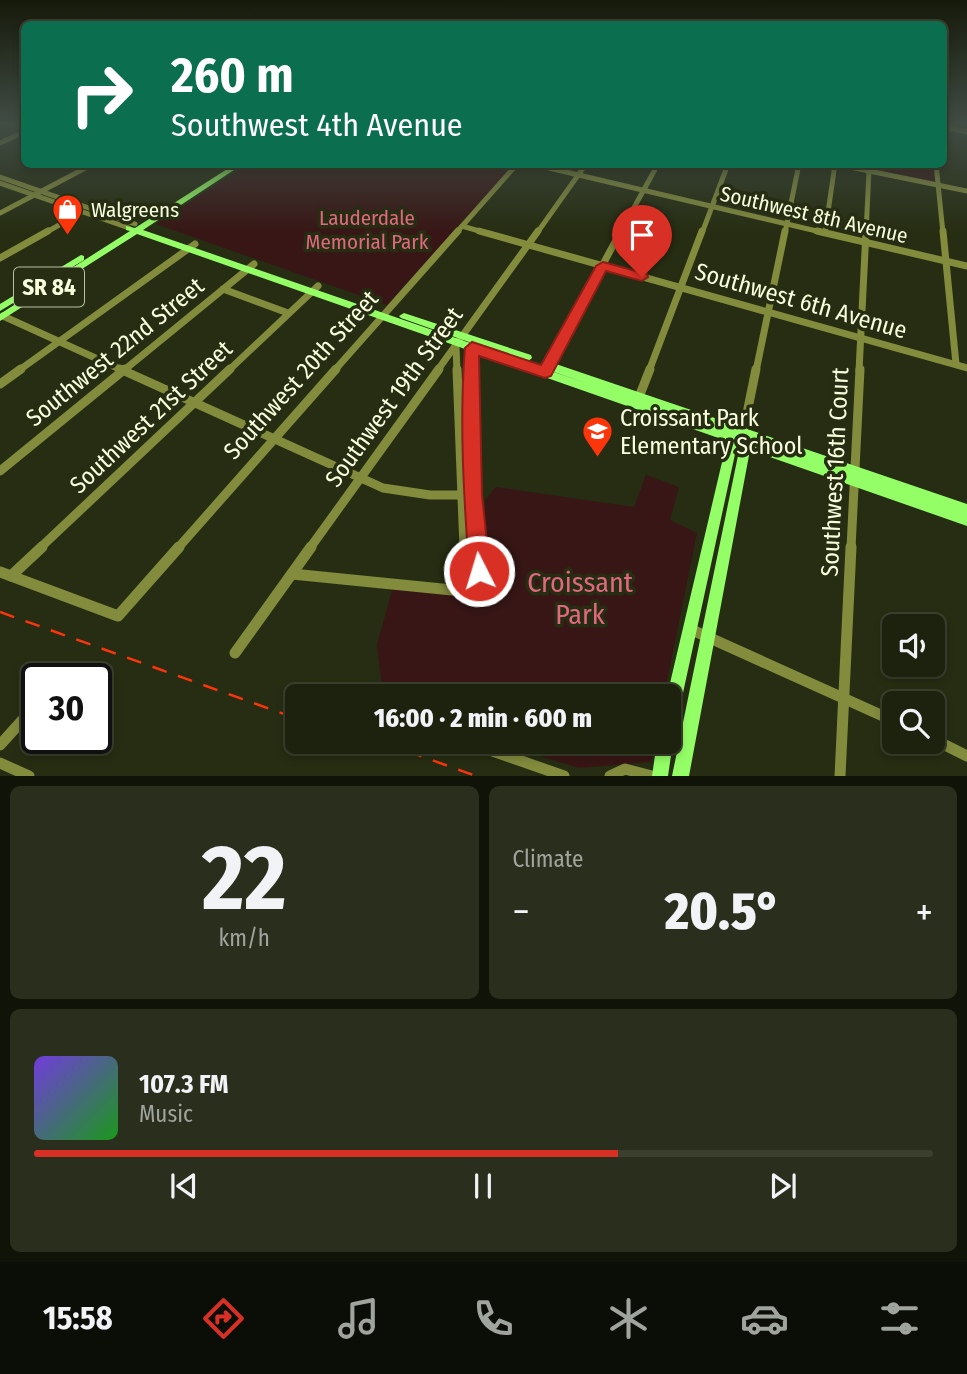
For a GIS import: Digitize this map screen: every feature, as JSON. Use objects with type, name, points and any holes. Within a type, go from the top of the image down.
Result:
[{"type":"main road","name":"SR 84","points":[[136,227],[222,168]]},
{"type":"main road","name":"SR 84","points":[[2,312],[233,168]]},
{"type":"main road","points":[[136,227],[385,313],[458,345],[547,369],[741,438],[967,510]]},
{"type":"main road","points":[[458,345],[639,397],[741,438]]},
{"type":"main road","points":[[677,684],[741,438]]},
{"type":"main road","points":[[680,775],[741,438]]},
{"type":"main road","points":[[855,476],[967,520]]},
{"type":"main road","points":[[660,775],[663,754]]},
{"type":"street","points":[[0,213],[86,168]]},
{"type":"street","name":"Southwest 20th Street","points":[[6,574],[118,616],[513,168]]},
{"type":"street","name":"Southwest 8th Avenue","points":[[547,168],[967,266]]},
{"type":"street","name":"Southwest 19th Street","points":[[235,653],[583,168]]},
{"type":"street","points":[[547,369],[656,168]]},
{"type":"street","points":[[639,397],[726,168]]},
{"type":"street","points":[[741,438],[798,168]]},
{"type":"street","points":[[825,233],[834,168]]},
{"type":"street","points":[[856,168],[967,191]]},
{"type":"street","points":[[937,168],[956,364]]},
{"type":"street","name":"Southwest 16th Court","points":[[840,775],[869,171]]},
{"type":"street","points":[[0,177],[136,227]]},
{"type":"street","points":[[0,183],[82,212],[136,227]]},
{"type":"street","points":[[0,258],[82,212]]},
{"type":"street","name":"Southwest 6th Avenue","points":[[462,226],[966,368]]},
{"type":"street","points":[[0,384],[192,246]]},
{"type":"street","name":"Southwest 22nd Street","points":[[0,471],[251,266]]},
{"type":"street","points":[[223,289],[288,313]]},
{"type":"street","name":"Southwest 21st Street","points":[[6,574],[315,289]]},
{"type":"street","points":[[2,312],[122,371],[360,479],[407,493],[473,495]]},
{"type":"street","points":[[458,345],[460,495],[465,577],[462,589]]},
{"type":"street","points":[[292,574],[462,589],[472,586],[479,571],[473,495],[470,382],[472,348]]},
{"type":"street","points":[[966,368],[967,378]]},
{"type":"street","points":[[690,629],[882,715]]},
{"type":"street","points":[[0,745],[21,722]]},
{"type":"street","points":[[945,745],[967,755]]},
{"type":"street","points":[[502,754],[564,775]]},
{"type":"street","points":[[0,762],[29,775]]},
{"type":"street","points":[[610,775],[625,769],[652,775]]},
{"type":"green space","name":"Lauderdale Memorial Park","points":[[242,168],[510,168],[387,305],[156,224]]},
{"type":"green space","points":[[862,168],[934,168],[935,183]]},
{"type":"green space","name":"Croissant Park","points":[[646,475],[679,487],[670,520],[697,533],[666,684],[382,684],[377,645],[393,587],[467,597],[484,580],[485,500],[496,487],[634,507]]},
{"type":"green space","points":[[534,754],[653,754],[651,762],[579,768]]},
{"type":"railway","points":[[0,612],[285,714]]},
{"type":"railway","points":[[415,754],[476,776]]},
{"type":"place","name":"Walgreens","points":[[68,237]]},
{"type":"place","name":"Croissant Park Elementary School","points":[[597,459]]},
{"type":"route","points":[[479,571],[473,495],[470,382],[472,348],[545,372],[603,266],[642,277]]}]
